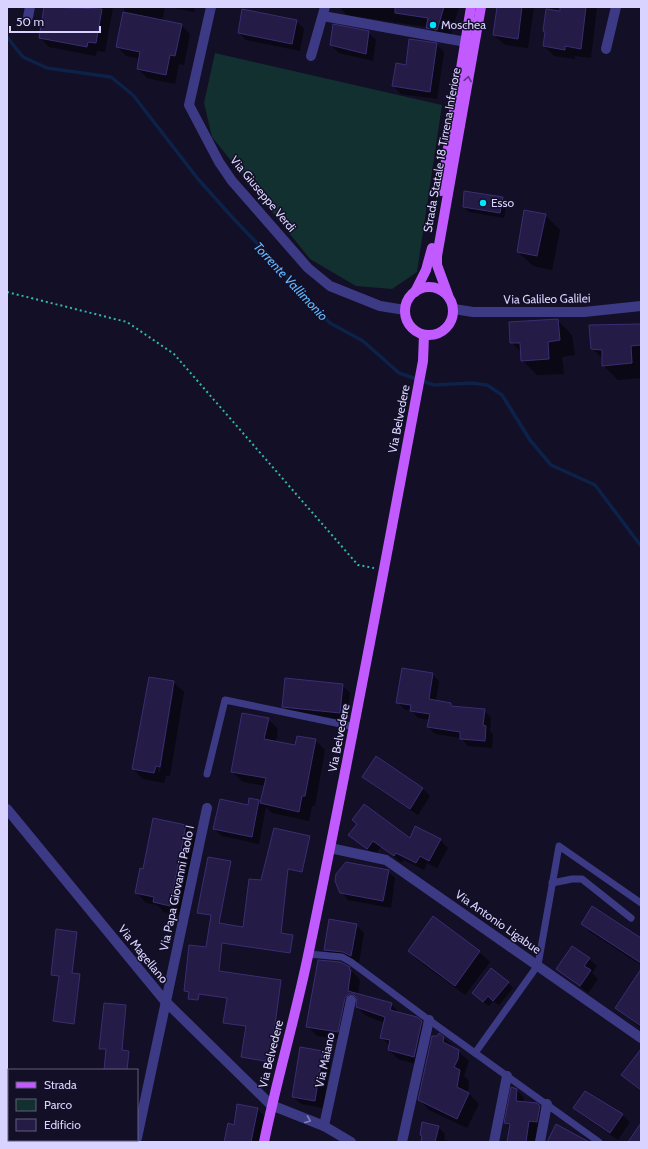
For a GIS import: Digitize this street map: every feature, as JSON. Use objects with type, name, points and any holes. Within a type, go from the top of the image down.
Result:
[{"type":"main road","name":"Strada Statale 18 Tirrena Inferiore","points":[[405,310],[407,302],[415,292],[430,259],[471,7]]},
{"type":"main road","name":"Strada Statale 18 Tirrena Inferiore","points":[[454,309],[437,265],[437,256],[481,7]]},
{"type":"main road","points":[[415,292],[427,287],[435,288],[448,296]]},
{"type":"main road","points":[[405,310],[406,317],[413,329],[424,335],[432,336],[446,330],[450,324],[454,309]]},
{"type":"main road","name":"Via Belvedere","points":[[264,1142],[271,1105],[308,954],[355,727],[419,386],[424,335]]},
{"type":"street","name":"Via Giuseppe Verdi","points":[[211,7],[189,105],[219,162],[232,181],[308,268],[330,286],[380,306],[405,310]]},
{"type":"street","points":[[606,49],[616,7]]},
{"type":"street","points":[[311,56],[324,11],[466,42]]},
{"type":"street","name":"Via Galileo Galilei","points":[[454,309],[473,312],[584,312],[641,306]]},
{"type":"street","name":"Via Papa Giovanni Paolo I","points":[[138,1132],[207,808]]},
{"type":"street","name":"Via Magellano","points":[[7,809],[165,1001],[271,1105]]},
{"type":"street","name":"Via Antonio Ligabue","points":[[330,848],[386,860],[641,1038]]},
{"type":"street","name":"Via Maiano","points":[[324,1126],[351,1000]]},
{"type":"street","points":[[402,1142],[429,1020]]},
{"type":"street","points":[[494,1142],[507,1076]]},
{"type":"street","points":[[540,1142],[547,1104]]},
{"type":"street","points":[[271,1105],[324,1126],[351,1142]]},
{"type":"lane","points":[[207,774],[225,700],[355,727]]},
{"type":"lane","points":[[475,1054],[538,965],[559,846],[641,903]]},
{"type":"lane","points":[[552,884],[572,879],[582,879],[632,918]]},
{"type":"lane","points":[[308,954],[342,957],[351,962],[475,1054],[599,1142]]},
{"type":"path","points":[[7,292],[127,322],[174,354],[358,565],[384,570]]},
{"type":"green space","points":[[215,53],[442,105],[417,272],[392,289],[356,286],[310,259],[212,137],[204,103]]},
{"type":"building","points":[[44,7],[102,9],[96,43],[88,42],[87,47],[39,38]]},
{"type":"building","points":[[395,7],[444,7],[437,30],[426,28],[428,18],[395,13]]},
{"type":"building","points":[[497,7],[522,7],[518,39],[493,35]]},
{"type":"building","points":[[560,7],[586,7],[581,49],[565,46],[565,50],[543,46],[545,32],[543,31],[546,9],[560,11]]},
{"type":"building","points":[[242,9],[297,20],[292,44],[238,33]]},
{"type":"building","points":[[123,12],[182,24],[175,56],[170,55],[166,75],[137,69],[140,52],[116,47]]},
{"type":"building","points":[[333,24],[369,31],[366,54],[330,45]]},
{"type":"building","points":[[409,39],[437,43],[430,92],[392,86],[396,63],[406,65]]},
{"type":"building","points":[[464,191],[503,197],[500,213],[463,207]]},
{"type":"building","points":[[524,210],[546,214],[537,256],[517,252]]},
{"type":"building","points":[[558,319],[560,340],[548,342],[549,359],[521,361],[520,343],[510,343],[509,322]]},
{"type":"building","points":[[641,324],[641,345],[631,346],[632,363],[602,366],[602,350],[591,349],[589,325]]},
{"type":"building","points":[[402,668],[433,673],[429,699],[451,703],[451,706],[485,709],[483,725],[486,726],[485,741],[460,739],[460,732],[427,727],[430,714],[410,711],[411,705],[396,703]]},
{"type":"building","points":[[149,677],[174,681],[160,767],[156,766],[154,773],[132,769]]},
{"type":"building","points":[[285,678],[343,684],[340,713],[282,707]]},
{"type":"building","points":[[242,713],[269,718],[264,739],[295,745],[297,736],[316,739],[305,796],[302,796],[299,812],[260,803],[266,778],[231,772]]},
{"type":"building","points":[[376,756],[423,788],[410,809],[362,777]]},
{"type":"building","points":[[249,798],[259,800],[252,837],[213,829],[220,799],[248,805]]},
{"type":"building","points":[[364,804],[410,838],[415,826],[441,839],[429,861],[420,856],[416,863],[396,853],[394,856],[373,841],[367,849],[348,835],[357,824],[352,820]]},
{"type":"building","points":[[153,818],[186,825],[170,906],[153,902],[154,897],[135,893],[140,868],[143,869]]},
{"type":"building","points":[[274,828],[310,836],[302,872],[288,869],[281,933],[293,935],[290,953],[222,943],[219,971],[281,980],[270,1062],[241,1057],[246,1026],[223,1023],[227,998],[199,994],[198,1000],[188,999],[189,992],[184,991],[189,945],[206,947],[211,915],[197,913],[208,857],[231,861],[219,923],[243,927],[249,879],[261,880]]},
{"type":"building","points":[[346,862],[389,870],[383,901],[340,893],[335,881],[336,874]]},
{"type":"building","points":[[592,906],[641,938],[641,963],[581,924]]},
{"type":"building","points":[[433,916],[480,951],[455,986],[408,951]]},
{"type":"building","points":[[329,919],[357,924],[351,956],[343,952],[324,950]]},
{"type":"building","points":[[56,929],[77,932],[72,973],[80,974],[74,1024],[53,1021],[59,976],[51,975]]},
{"type":"building","points":[[572,946],[590,958],[584,966],[591,970],[580,986],[556,969]]},
{"type":"building","points":[[318,960],[340,962],[350,967],[349,970],[351,970],[348,991],[392,1003],[390,1010],[417,1017],[422,1021],[414,1057],[388,1050],[390,1040],[380,1038],[385,1017],[356,1007],[357,998],[353,994],[349,994],[345,998],[338,1032],[306,1027]]},
{"type":"building","points":[[491,968],[509,982],[493,1001],[488,996],[483,1002],[472,993]]},
{"type":"building","points":[[641,969],[641,1026],[615,1008]]},
{"type":"building","points":[[104,1003],[126,1005],[122,1050],[129,1051],[127,1069],[104,1069],[106,1049],[99,1049]]},
{"type":"building","points":[[439,1033],[444,1037],[443,1042],[459,1050],[458,1059],[454,1067],[460,1070],[457,1087],[469,1093],[457,1119],[418,1100],[432,1036],[437,1036]]},
{"type":"building","points":[[300,1047],[323,1051],[315,1101],[292,1097]]},
{"type":"building","points":[[641,1049],[641,1090],[621,1075]]},
{"type":"building","points":[[511,1087],[517,1089],[516,1101],[537,1103],[540,1106],[537,1122],[529,1121],[526,1142],[507,1142],[510,1124],[504,1123]]},
{"type":"building","points":[[585,1091],[623,1114],[610,1133],[573,1108]]},
{"type":"building","points":[[237,1104],[258,1108],[251,1142],[224,1142],[228,1123],[234,1125]]},
{"type":"building","points":[[422,1122],[439,1126],[435,1142],[421,1142],[422,1136],[420,1135]]},
{"type":"building","points":[[641,1123],[641,1142],[628,1142]]},
{"type":"building","points":[[556,1124],[589,1142],[547,1142]]},
{"type":"waterway","name":"Torrente Vallimonio","points":[[7,37],[23,57],[47,68],[111,77],[133,95],[198,179],[273,260],[305,298],[330,323],[363,341],[399,373],[434,385],[472,383],[487,385],[502,395],[530,440],[551,465],[595,485],[641,546]]},
{"type":"place","name":"Moschea","points":[[433,25]]},
{"type":"place","name":"Esso","points":[[483,203]]}]
